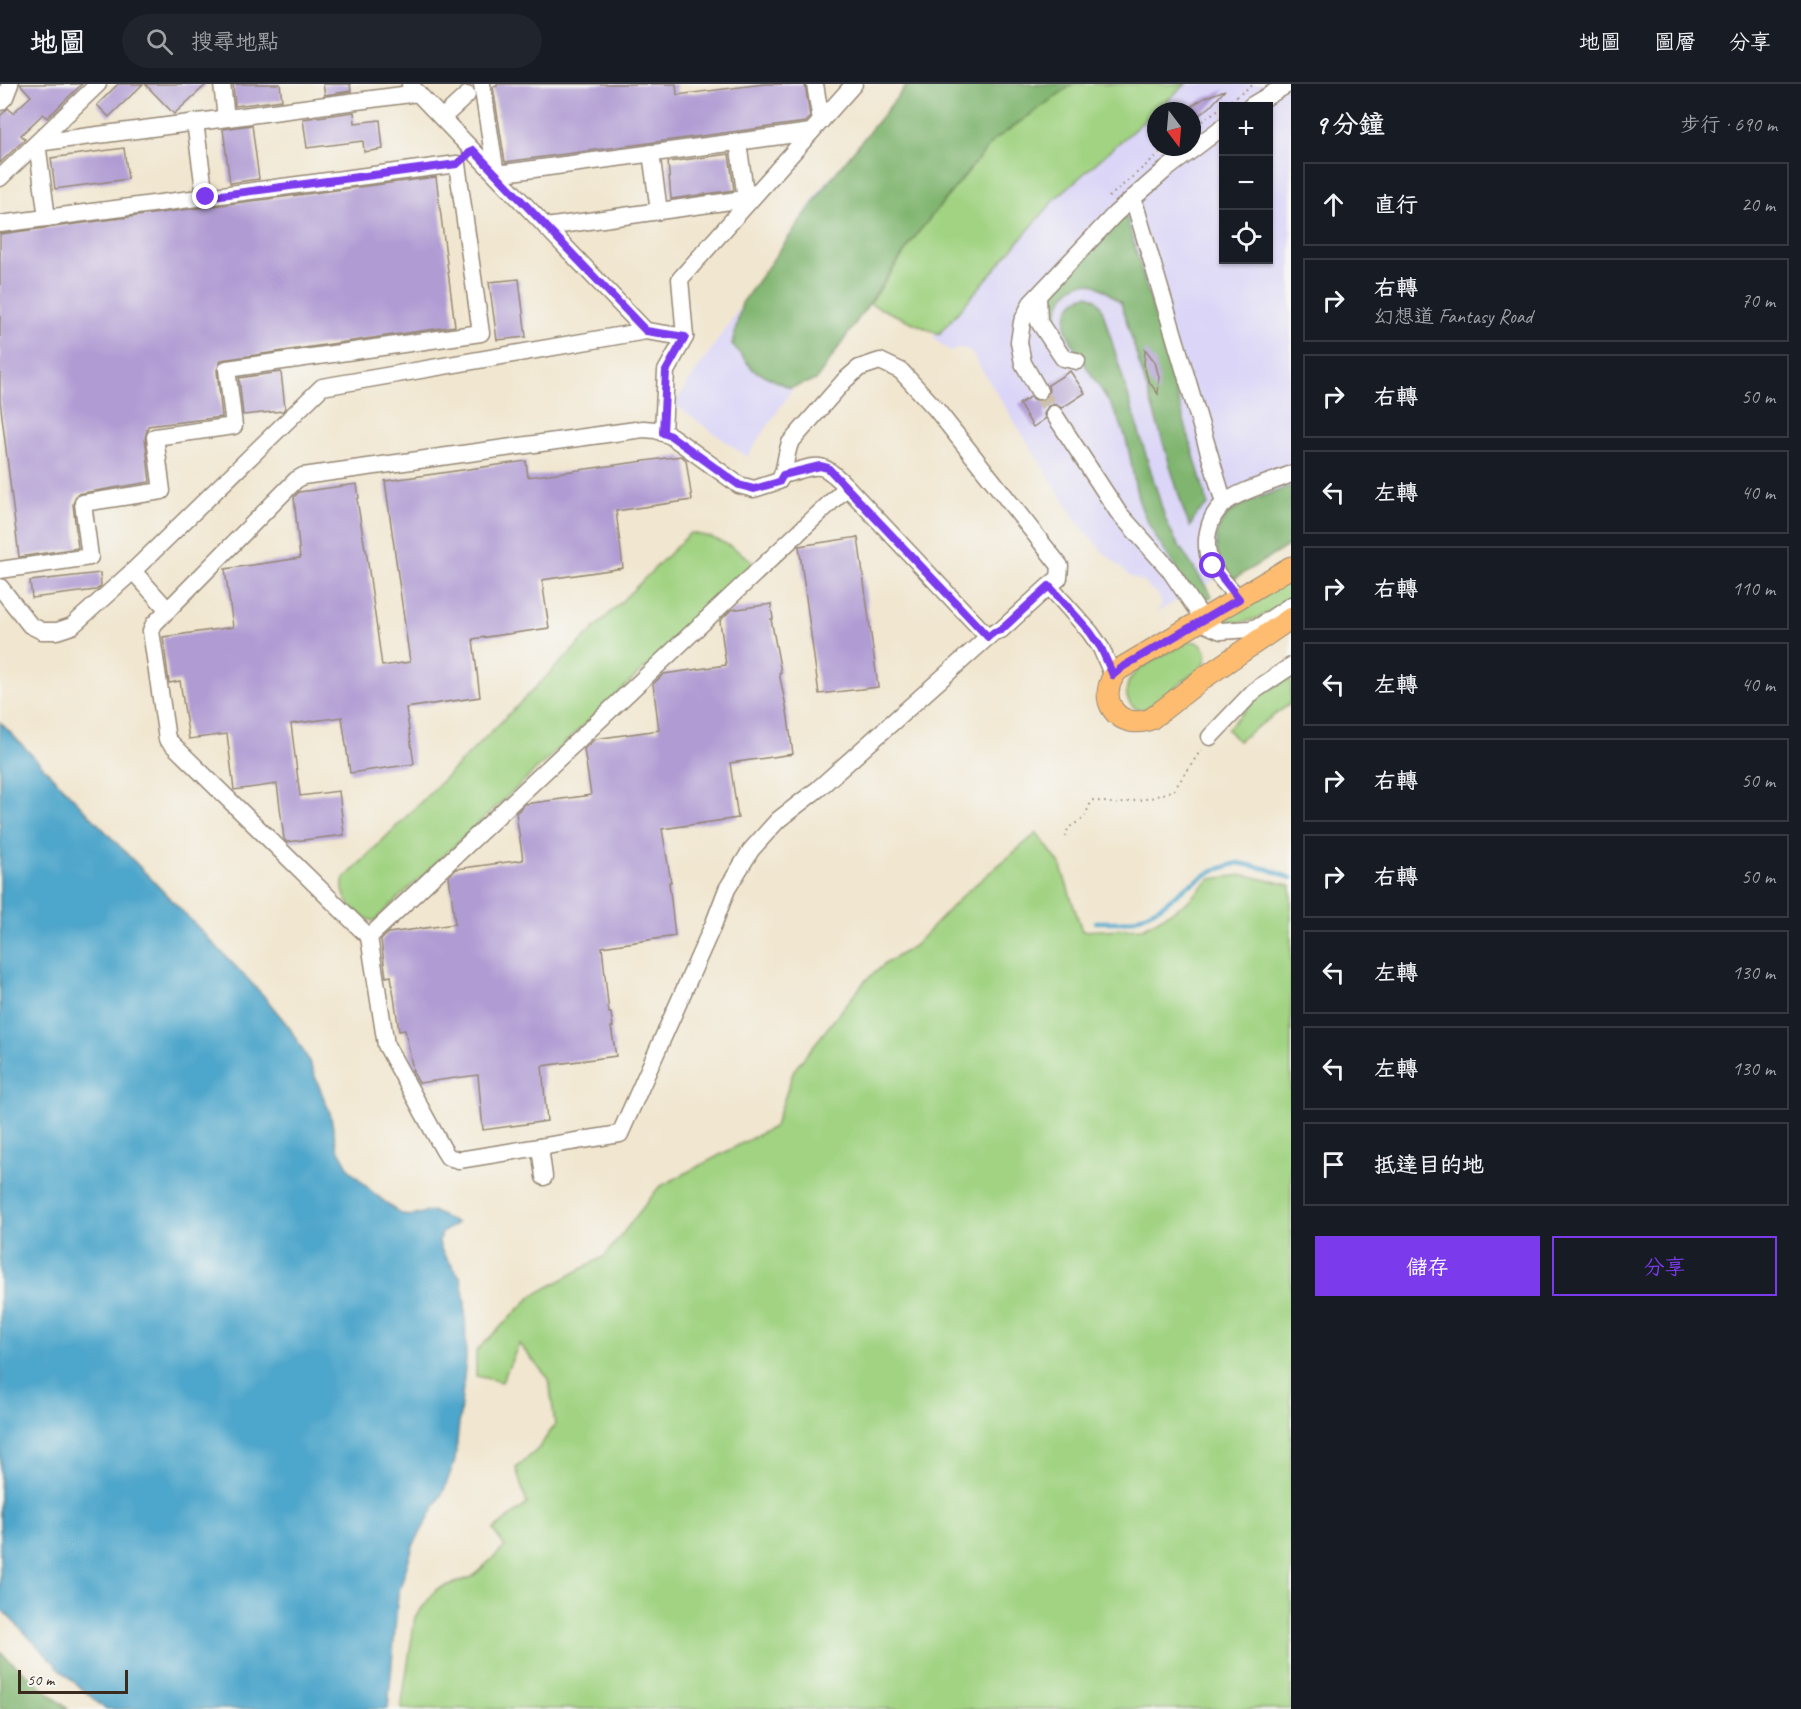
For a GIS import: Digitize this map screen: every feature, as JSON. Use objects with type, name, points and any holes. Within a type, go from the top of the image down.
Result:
[{"type":"main road","points":[[1291,567],[1124,666],[1113,675],[1109,682],[1107,696],[1113,709],[1123,719],[1130,722],[1151,719],[1205,677],[1291,618]]},
{"type":"lane","points":[[0,102],[5,97],[10,84]]},
{"type":"lane","points":[[0,178],[98,84]]},
{"type":"lane","points":[[222,84],[226,118]]},
{"type":"lane","points":[[482,84],[496,174]]},
{"type":"lane","points":[[815,84],[816,126]]},
{"type":"lane","points":[[663,433],[666,371],[685,337],[680,279],[749,198],[854,84]]},
{"type":"lane","points":[[1258,102],[1288,84]]},
{"type":"lane","points":[[37,143],[226,118],[413,88],[646,331]]},
{"type":"lane","points":[[442,118],[467,95]]},
{"type":"lane","points":[[195,122],[206,197]]},
{"type":"lane","points":[[496,174],[738,142],[816,126]]},
{"type":"lane","points":[[1039,391],[1023,363],[1019,342],[1022,322],[1031,303],[1115,214],[1219,130]]},
{"type":"lane","points":[[738,142],[749,198]]},
{"type":"lane","points":[[37,143],[47,218]]},
{"type":"lane","points":[[0,224],[457,164],[473,150]]},
{"type":"lane","points":[[651,153],[659,211]]},
{"type":"lane","points":[[457,164],[484,359]]},
{"type":"lane","points":[[546,227],[749,198]]},
{"type":"lane","points":[[1133,198],[1224,503]]},
{"type":"lane","points":[[1038,296],[1040,322],[1063,358],[1077,361]]},
{"type":"lane","points":[[0,587],[30,625],[42,631],[57,631],[72,626],[133,571],[322,387],[646,331],[685,337]]},
{"type":"lane","points":[[0,570],[90,557],[83,503],[162,491],[155,436],[234,426],[227,369],[481,333]]},
{"type":"lane","points":[[880,361],[901,371],[936,410],[1060,566],[1059,578],[1001,630],[988,637],[818,789],[778,820],[751,850],[727,889],[620,1134],[459,1160],[448,1157],[386,1045],[369,937],[167,739],[151,631],[154,624],[296,480],[303,476],[643,429],[663,433],[671,436],[739,485],[754,489],[779,482],[783,475],[790,443],[845,380],[859,368],[880,361]]},
{"type":"lane","points":[[1054,414],[1118,512],[1169,569],[1207,625],[1221,631],[1239,632],[1260,626],[1291,605]]},
{"type":"lane","points":[[783,475],[820,466],[828,468],[988,637]]},
{"type":"lane","points":[[1239,599],[1217,573],[1207,551],[1209,526],[1224,503],[1291,474]]},
{"type":"lane","points":[[369,937],[847,487]]},
{"type":"lane","points":[[133,571],[168,610]]},
{"type":"lane","points":[[1049,586],[1090,632],[1101,648],[1113,675]]},
{"type":"lane","points":[[1210,737],[1254,691],[1291,666]]},
{"type":"lane","points":[[540,1147],[544,1177]]},
{"type":"path","points":[[1201,122],[1254,84]]},
{"type":"path","points":[[1066,837],[1068,828],[1084,818],[1092,800],[1117,804],[1151,798],[1174,790],[1210,737]]},
{"type":"shaded area","points":[[1186,84],[1291,84],[1291,500],[1251,560],[1157,612],[1162,604],[1158,594],[1144,582],[1131,577],[1102,551],[1076,520],[972,354],[967,349],[959,348],[951,352],[933,338],[1013,233],[1107,138],[1147,111],[1147,156],[1201,156],[1201,102],[1160,102]]},
{"type":"shaded area","points":[[907,89],[998,121],[822,345],[747,457],[674,404],[821,188]]},
{"type":"green space","points":[[908,84],[1073,84],[993,141],[917,234],[816,380],[790,388],[753,370],[732,344],[742,303],[829,181]]},
{"type":"green space","points":[[1073,84],[1186,84],[1165,102],[1147,102],[1147,118],[1056,198],[939,334],[870,304],[917,234],[993,141]]},
{"type":"green space","points":[[1126,215],[1208,505],[1197,514],[1190,527],[1121,303],[1098,286],[1088,283],[1079,284],[1071,289],[1060,304],[1055,333],[1045,320],[1044,302]]},
{"type":"green space","points":[[1087,295],[1097,300],[1102,309],[1165,518],[1174,538],[1212,596],[1200,604],[1143,513],[1121,425],[1066,330],[1069,308],[1076,300]]},
{"type":"green space","points":[[1291,486],[1291,544],[1234,579],[1221,563],[1218,554],[1216,544],[1220,525],[1240,506]]},
{"type":"green space","points":[[690,533],[715,539],[730,546],[752,561],[751,569],[374,921],[355,911],[346,899],[344,879]]},
{"type":"green space","points":[[1291,577],[1291,598],[1275,609],[1259,618],[1242,622],[1222,619]]},
{"type":"green space","points":[[1189,641],[1199,643],[1205,649],[1206,657],[1203,666],[1148,708],[1136,708],[1132,705],[1126,691],[1134,674],[1148,663]]},
{"type":"green space","points":[[1291,677],[1291,703],[1238,741],[1227,729],[1259,696]]},
{"type":"green space","points":[[1037,833],[1060,864],[1082,931],[1143,928],[1185,904],[1210,879],[1244,875],[1291,885],[1291,1709],[401,1709],[415,1617],[437,1589],[472,1577],[505,1547],[493,1530],[527,1504],[516,1468],[538,1449],[555,1425],[549,1379],[519,1344],[502,1382],[476,1376],[476,1351],[532,1296],[605,1256],[659,1187],[775,1126],[794,1070],[865,981],[886,963],[914,946],[964,894]]},
{"type":"green space","points":[[0,1652],[68,1709],[0,1709]]},
{"type":"water","points":[[0,722],[263,995],[289,1027],[308,1059],[330,1113],[337,1147],[350,1170],[399,1213],[408,1216],[432,1211],[457,1223],[442,1233],[439,1240],[445,1256],[461,1278],[465,1302],[466,1359],[455,1460],[444,1490],[413,1546],[398,1595],[388,1709],[105,1709],[64,1673],[0,1608]]},
{"type":"building","points":[[20,84],[82,84],[47,118],[43,114],[21,135],[25,139],[0,163],[0,116],[8,108],[13,113],[31,96]]},
{"type":"building","points":[[118,84],[143,84],[109,117],[97,105]]},
{"type":"building","points":[[145,84],[207,84],[174,114]]},
{"type":"building","points":[[233,84],[280,84],[282,100],[235,106]]},
{"type":"building","points":[[323,84],[350,84],[351,91],[325,95]]},
{"type":"building","points":[[497,84],[676,84],[677,95],[764,84],[805,84],[810,118],[806,122],[505,162],[493,87]]},
{"type":"building","points":[[1225,90],[1201,114],[1201,102],[1198,102]]},
{"type":"building","points":[[354,112],[355,123],[380,120],[383,149],[364,152],[363,141],[307,148],[303,119]]},
{"type":"building","points":[[252,125],[259,179],[230,183],[223,129]]},
{"type":"building","points":[[124,148],[128,179],[55,189],[51,158]]},
{"type":"building","points":[[729,154],[734,190],[671,199],[668,162]]},
{"type":"building","points":[[436,177],[455,326],[221,360],[217,370],[222,417],[148,426],[145,438],[150,482],[77,494],[73,504],[78,548],[19,557],[0,400],[0,234]]},
{"type":"building","points":[[519,279],[526,337],[497,340],[489,282]]},
{"type":"building","points":[[1145,349],[1155,362],[1159,377],[1158,394],[1148,380],[1144,365]]},
{"type":"building","points":[[1070,371],[1085,393],[1062,408],[1054,404],[1048,406],[1044,414],[1045,419],[1033,427],[1019,404],[1030,397],[1038,401],[1045,400],[1049,392],[1048,385]]},
{"type":"building","points":[[281,372],[285,408],[283,411],[243,415],[239,378]]},
{"type":"building","points":[[681,456],[686,460],[692,500],[616,511],[623,568],[542,580],[549,628],[473,639],[480,697],[406,708],[414,764],[350,773],[342,717],[291,724],[300,796],[339,791],[344,835],[287,842],[284,839],[277,784],[234,790],[227,734],[189,739],[180,681],[169,683],[163,637],[233,627],[225,569],[300,558],[294,497],[299,492],[357,484],[359,498],[357,499],[382,666],[410,662],[385,481],[526,461],[528,477]]},
{"type":"building","points":[[858,537],[878,687],[819,694],[799,546]]},
{"type":"building","points":[[100,573],[101,586],[96,590],[32,598],[30,581]]},
{"type":"building","points":[[771,604],[773,619],[771,619],[793,754],[730,763],[738,818],[662,829],[671,882],[669,882],[675,936],[602,947],[616,1056],[542,1066],[547,1121],[483,1130],[478,1075],[419,1083],[412,1070],[405,1030],[399,1031],[391,976],[386,977],[381,940],[388,933],[455,924],[449,876],[456,869],[523,860],[516,813],[525,804],[591,795],[584,749],[595,739],[659,730],[653,684],[664,674],[726,665],[720,621],[731,610]]},
{"type":"waterway","points":[[1096,922],[1122,922],[1135,919],[1160,907],[1212,871],[1238,863],[1268,869],[1291,878]]},
{"type":"tunnel","points":[[1039,391],[1054,414]]},
{"type":"route","points":[[206,197],[457,164],[473,150],[646,331],[685,337],[666,371],[663,433],[671,436],[739,485],[754,489],[779,482],[783,475],[820,466],[828,468],[988,637],[1001,630],[1049,586],[1090,632],[1101,648],[1113,675],[1124,666],[1239,599],[1213,566]]}]
